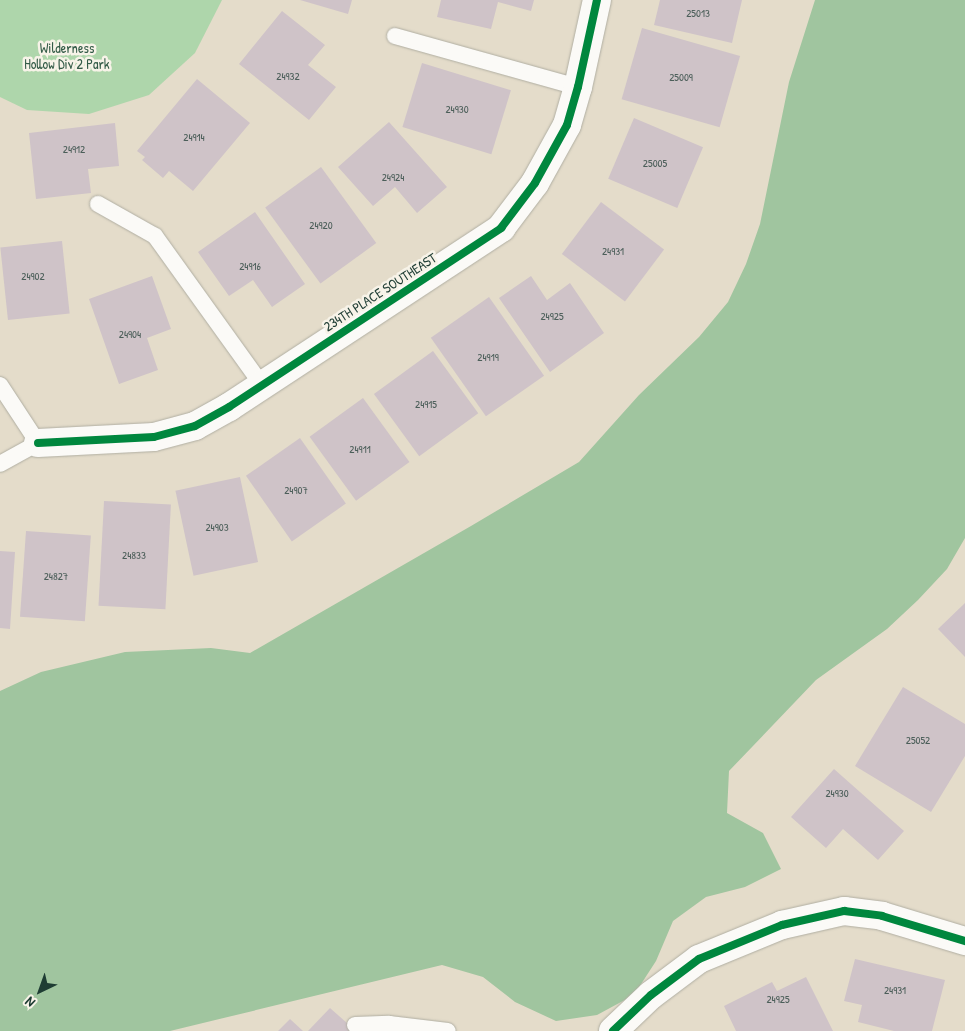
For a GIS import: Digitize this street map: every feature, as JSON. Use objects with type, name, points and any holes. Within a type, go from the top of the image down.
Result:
[{"type":"street","name":"234TH PLACE SOUTHEAST","points":[[38,443],[162,435],[195,426],[262,385],[501,228],[535,183],[567,125],[578,86],[597,0]]},
{"type":"street","points":[[613,1031],[651,995],[700,959],[782,925],[844,911],[882,916],[965,941]]},
{"type":"lane","points":[[395,36],[578,86]]},
{"type":"lane","points":[[98,204],[156,236],[262,385]]},
{"type":"lane","points":[[0,385],[38,443],[0,464]]},
{"type":"lane","points":[[355,1025],[388,1024],[448,1031]]},
{"type":"green space","name":"Wilderness Hollow Div 2 Park","points":[[0,0],[222,0],[195,53],[149,95],[89,114],[27,110],[0,97]]},
{"type":"green space","points":[[815,0],[965,0],[965,538],[947,569],[918,600],[887,629],[816,680],[729,771],[727,813],[763,833],[781,869],[745,887],[706,897],[673,921],[656,961],[634,995],[597,1015],[556,1021],[515,1002],[483,977],[442,965],[170,1031],[0,1031],[0,691],[41,672],[125,652],[211,648],[250,653],[579,462],[639,395],[699,337],[728,302],[746,264],[760,224],[789,82]]},
{"type":"building","points":[[300,0],[352,0],[348,14]]},
{"type":"building","points":[[441,0],[534,0],[531,11],[498,2],[491,29],[437,17]]},
{"type":"building","points":[[660,0],[742,0],[732,43],[654,25]]},
{"type":"building","points":[[282,11],[325,45],[308,65],[336,87],[309,120],[239,64]]},
{"type":"building","points":[[642,28],[740,56],[720,127],[622,99]]},
{"type":"building","points":[[422,63],[511,90],[491,154],[402,127]]},
{"type":"building","points":[[197,79],[250,123],[193,191],[169,171],[163,178],[142,160],[145,157],[137,151]]},
{"type":"building","points":[[634,118],[703,147],[677,208],[608,179]]},
{"type":"building","points":[[389,122],[447,187],[417,213],[395,187],[373,206],[338,167]]},
{"type":"building","points":[[115,123],[119,166],[88,169],[91,193],[36,199],[29,133]]},
{"type":"building","points":[[321,167],[376,243],[320,284],[265,208]]},
{"type":"building","points":[[601,202],[664,250],[625,301],[562,254]]},
{"type":"building","points":[[255,212],[305,284],[272,307],[253,280],[229,296],[198,252]]},
{"type":"building","points":[[62,241],[70,314],[8,320],[0,247]]},
{"type":"building","points":[[152,276],[171,329],[147,338],[158,370],[119,384],[89,299]]},
{"type":"building","points":[[531,276],[547,300],[570,283],[604,333],[550,372],[499,298]]},
{"type":"building","points":[[489,297],[544,376],[486,416],[431,338]]},
{"type":"building","points":[[433,351],[478,413],[419,456],[374,394]]},
{"type":"building","points":[[363,398],[409,462],[356,501],[310,437]]},
{"type":"building","points":[[300,438],[346,504],[292,541],[246,476]]},
{"type":"building","points":[[240,477],[258,562],[194,576],[175,491]]},
{"type":"building","points":[[104,501],[171,505],[165,609],[99,606]]},
{"type":"building","points":[[26,531],[91,536],[85,621],[20,617]]},
{"type":"building","points":[[0,551],[15,552],[10,629],[0,628]]},
{"type":"building","points":[[965,603],[965,657],[938,629]]},
{"type":"building","points":[[903,687],[965,724],[965,756],[931,812],[855,766]]},
{"type":"building","points":[[834,769],[904,831],[878,860],[843,829],[826,848],[791,817]]},
{"type":"building","points":[[855,959],[945,980],[932,1031],[894,1031],[858,1022],[862,1005],[844,1001]]},
{"type":"building","points":[[806,977],[833,1031],[736,1031],[724,1006],[772,982],[777,991]]},
{"type":"building","points":[[330,1008],[356,1031],[308,1031]]},
{"type":"building","points":[[290,1019],[303,1031],[278,1031]]},
{"type":"cycle path","points":[[38,443],[154,437],[195,426],[229,407],[501,228],[535,183],[567,125],[578,87],[597,0]]},
{"type":"cycle path","points":[[613,1031],[651,995],[699,959],[782,925],[844,911],[882,916],[965,941]]}]
